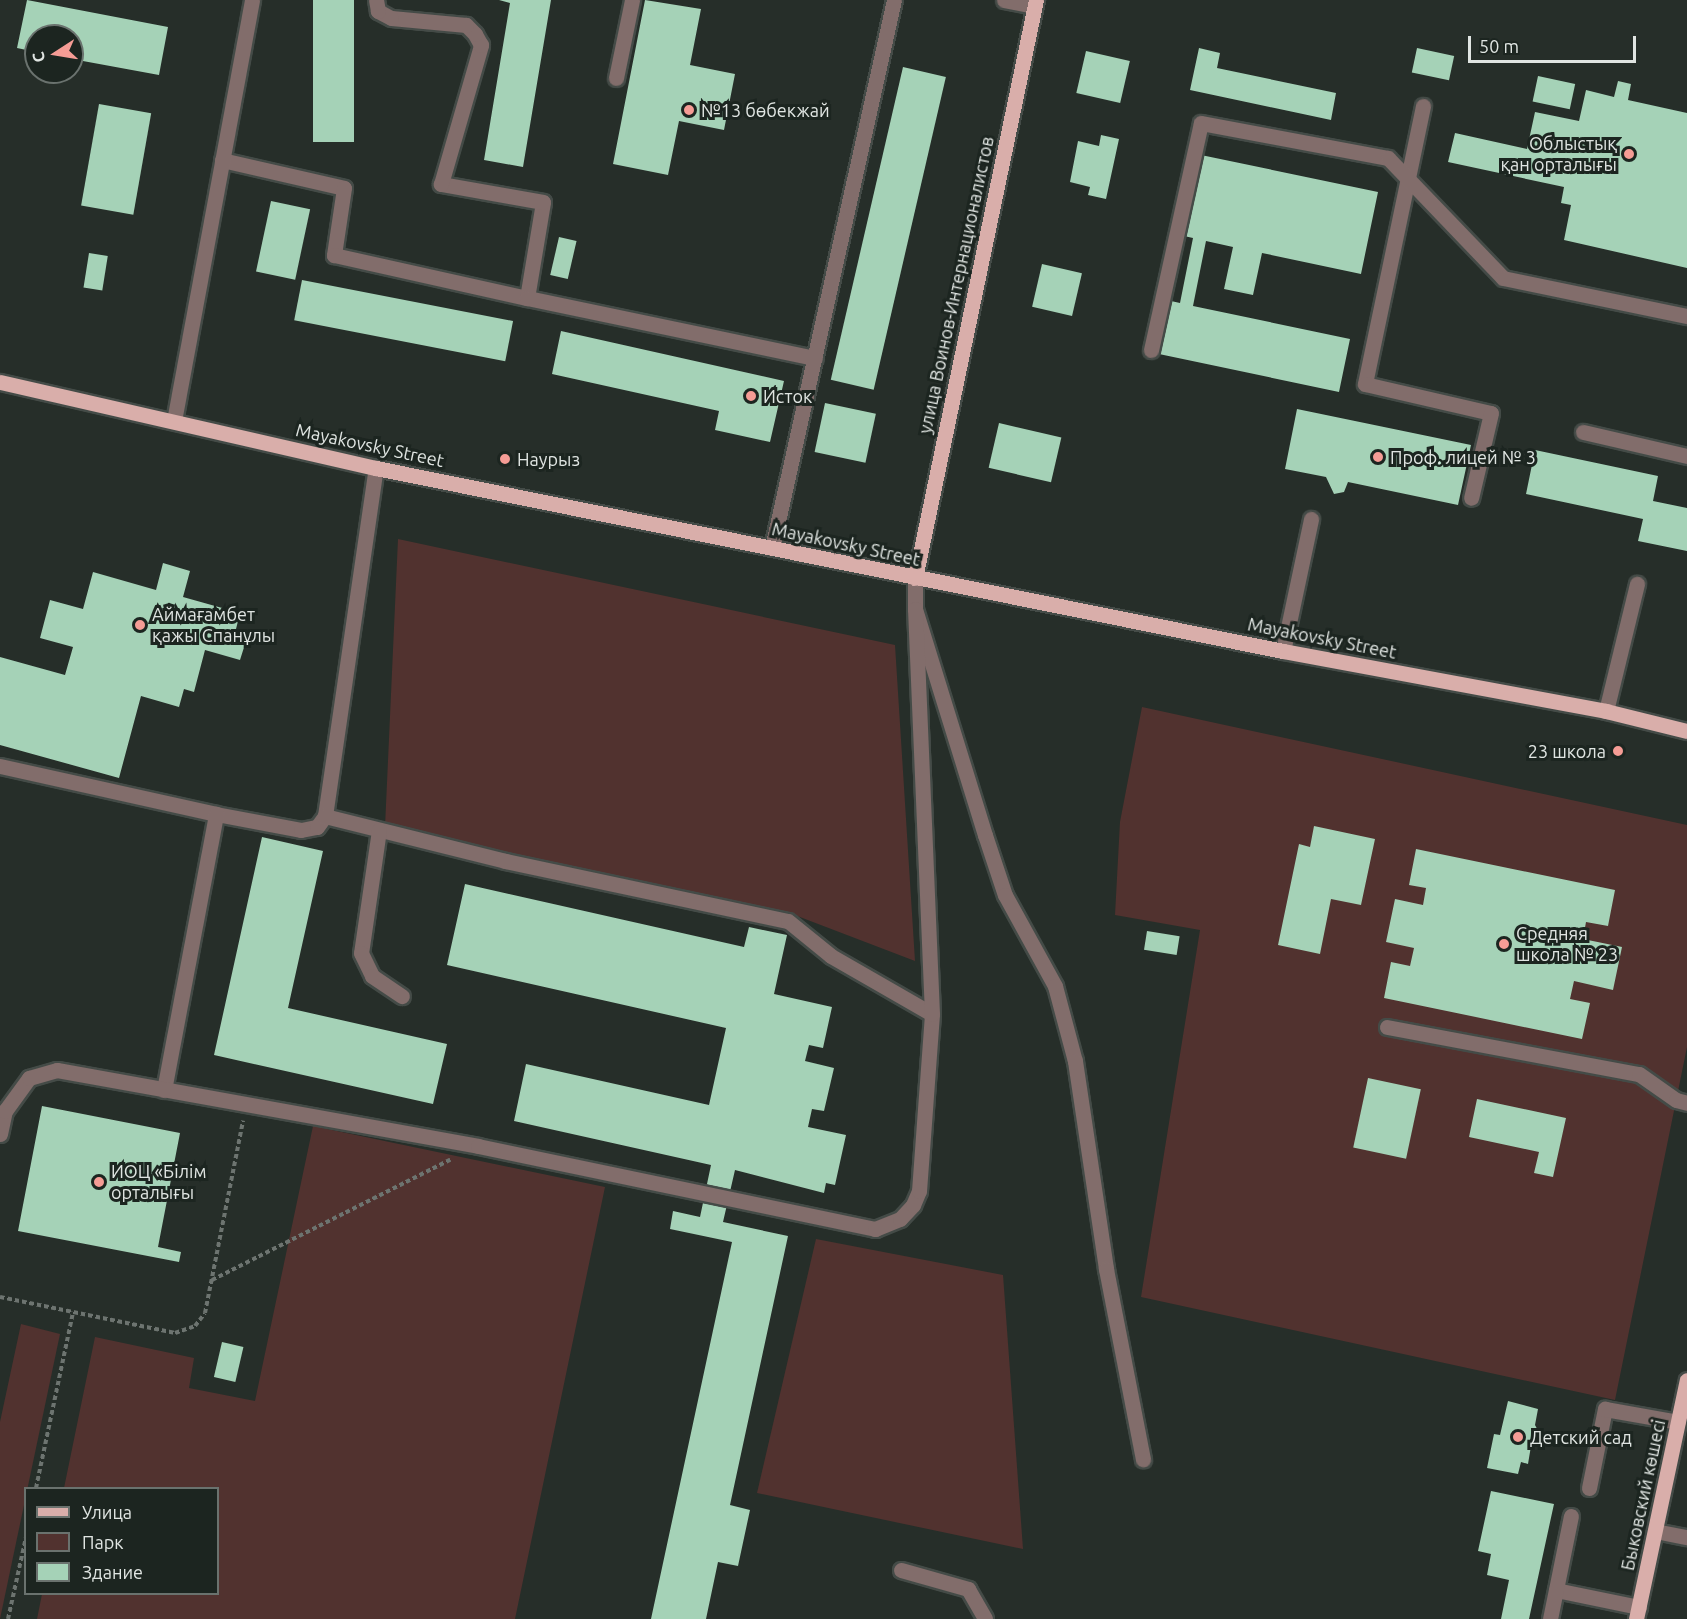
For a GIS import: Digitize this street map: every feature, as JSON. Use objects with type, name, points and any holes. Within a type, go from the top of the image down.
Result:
[{"type":"main road","name":"улица Воинов-Интернационалистов","points":[[915,578],[1035,3]]},
{"type":"main road","name":"Mayakovsky Street","points":[[0,382],[375,468],[1283,651],[1606,711],[1687,731]]},
{"type":"main road","name":"Быковский көшесі","points":[[1638,1613],[1687,1380]]},
{"type":"street","points":[[174,421],[252,0]]},
{"type":"street","points":[[376,0],[378,11],[391,18],[466,25],[481,45],[441,184],[543,202],[527,298]]},
{"type":"street","points":[[616,78],[632,0]]},
{"type":"street","points":[[772,548],[894,0]]},
{"type":"street","points":[[1004,0],[1035,3]]},
{"type":"street","points":[[1423,106],[1365,384],[1491,413],[1471,498]]},
{"type":"street","points":[[1152,350],[1201,123],[1388,158],[1503,278],[1687,316]]},
{"type":"street","points":[[222,160],[344,188],[334,255],[815,358]]},
{"type":"street","points":[[1583,432],[1687,456]]},
{"type":"street","points":[[0,766],[216,814],[301,830],[317,827],[325,816],[375,468]]},
{"type":"street","points":[[1283,651],[1311,519]]},
{"type":"street","points":[[0,1134],[5,1111],[29,1078],[57,1070],[478,1146],[875,1229],[900,1219],[913,1205],[919,1191],[932,1014],[915,578]]},
{"type":"street","points":[[1606,711],[1636,584]]},
{"type":"street","points":[[915,609],[1005,895],[1055,986],[1075,1060],[1106,1269],[1143,1459]]},
{"type":"street","points":[[164,1090],[216,814]]},
{"type":"street","points":[[325,816],[505,861],[788,921],[831,956],[932,1014]]},
{"type":"street","points":[[379,830],[361,953],[372,976],[402,996]]},
{"type":"street","points":[[1387,1027],[1639,1074],[1676,1100],[1687,1103]]},
{"type":"street","points":[[1589,1488],[1605,1409],[1678,1422]]},
{"type":"street","points":[[1550,1619],[1571,1516]]},
{"type":"street","points":[[1655,1531],[1687,1537]]},
{"type":"street","points":[[901,1570],[969,1589],[985,1619]]},
{"type":"street","points":[[1556,1590],[1638,1613]]},
{"type":"path","points":[[0,1297],[176,1333],[195,1326],[206,1313],[249,1104]]},
{"type":"path","points":[[212,1280],[478,1146]]},
{"type":"path","points":[[36,1487],[73,1312]]},
{"type":"path","points":[[8,1619],[24,1545]]},
{"type":"green space","points":[[398,539],[895,645],[915,961],[792,914],[385,827]]},
{"type":"green space","points":[[1142,707],[1687,825],[1687,1047],[1615,1400],[1141,1297],[1200,930],[1115,915],[1120,822]]},
{"type":"green space","points":[[313,1126],[605,1187],[515,1619],[37,1619],[42,1595],[219,1595],[219,1487],[64,1487],[95,1337],[194,1358],[189,1388],[255,1401]]},
{"type":"green space","points":[[816,1239],[1003,1275],[1023,1549],[757,1493]]},
{"type":"green space","points":[[21,1324],[60,1334],[28,1487],[24,1487],[24,1505],[0,1619],[0,1422]]},
{"type":"building","points":[[27,0],[168,27],[159,75],[84,61],[84,24],[24,24],[24,49],[17,48]]},
{"type":"building","points":[[313,0],[354,0],[354,142],[313,142]]},
{"type":"building","points":[[499,0],[551,0],[523,167],[484,160],[510,3]]},
{"type":"building","points":[[645,0],[701,9],[690,65],[735,74],[724,130],[679,121],[668,175],[613,164]]},
{"type":"building","points":[[1199,48],[1220,53],[1217,68],[1336,93],[1331,120],[1190,90]]},
{"type":"building","points":[[1417,48],[1454,56],[1449,80],[1412,72]]},
{"type":"building","points":[[1086,51],[1130,61],[1120,103],[1076,93]]},
{"type":"building","points":[[903,67],[946,77],[874,390],[831,380]]},
{"type":"building","points":[[1538,76],[1575,84],[1570,109],[1533,101]]},
{"type":"building","points":[[1618,81],[1631,84],[1628,100],[1687,113],[1687,268],[1564,240],[1571,205],[1561,203],[1564,187],[1448,162],[1455,133],[1527,149],[1535,112],[1579,121],[1586,90],[1614,97]]},
{"type":"building","points":[[99,104],[151,113],[133,215],[81,205]]},
{"type":"building","points":[[1101,135],[1119,139],[1106,199],[1088,195],[1090,187],[1070,182],[1078,141],[1099,146]]},
{"type":"building","points":[[1201,155],[1378,192],[1361,274],[1262,253],[1253,295],[1224,289],[1233,247],[1206,241],[1193,306],[1350,339],[1339,392],[1159,354],[1171,301],[1180,303],[1193,238],[1184,236]]},
{"type":"building","points":[[271,201],[310,209],[295,280],[256,271]]},
{"type":"building","points":[[559,237],[577,241],[568,279],[550,275]]},
{"type":"building","points":[[89,253],[108,256],[102,291],[84,288]]},
{"type":"building","points":[[1042,264],[1082,273],[1072,316],[1032,307]]},
{"type":"building","points":[[302,280],[513,321],[505,361],[294,320]]},
{"type":"building","points":[[561,331],[784,381],[770,442],[715,430],[719,411],[552,374]]},
{"type":"building","points":[[825,403],[876,414],[865,463],[815,452]]},
{"type":"building","name":"Проф. лицей № 3","points":[[1297,409],[1471,445],[1458,505],[1348,482],[1344,492],[1334,494],[1326,477],[1285,469]]},
{"type":"building","points":[[999,423],[1061,437],[1051,482],[989,468]]},
{"type":"building","points":[[1535,450],[1658,476],[1653,501],[1687,508],[1687,551],[1638,541],[1643,519],[1526,494]]},
{"type":"building","points":[[163,563],[190,571],[183,597],[240,613],[234,637],[246,641],[240,660],[205,650],[194,692],[184,689],[179,707],[141,696],[119,778],[0,745],[0,657],[65,675],[73,647],[40,638],[50,600],[83,609],[93,572],[156,590]]},
{"type":"building","points":[[1314,826],[1375,839],[1361,905],[1331,899],[1320,954],[1278,945],[1299,844],[1310,847]]},
{"type":"building","points":[[262,837],[323,851],[288,1008],[447,1044],[433,1104],[214,1055]]},
{"type":"building","name":"Средняя школа № 23","points":[[1416,849],[1615,890],[1608,926],[1586,922],[1583,939],[1622,947],[1613,990],[1574,981],[1570,999],[1590,1003],[1582,1039],[1384,998],[1391,962],[1410,966],[1414,948],[1386,942],[1395,899],[1423,905],[1426,888],[1409,885]]},
{"type":"building","points":[[465,884],[744,947],[749,927],[787,935],[774,994],[832,1007],[823,1048],[809,1045],[805,1061],[834,1068],[824,1111],[812,1109],[808,1127],[846,1135],[835,1185],[826,1183],[824,1193],[735,1170],[723,1222],[788,1236],[730,1505],[750,1510],[738,1566],[718,1562],[706,1619],[651,1619],[732,1242],[670,1229],[673,1211],[700,1217],[711,1165],[514,1121],[526,1064],[709,1105],[726,1028],[447,965]]},
{"type":"building","points":[[1147,931],[1180,936],[1177,955],[1144,950]]},
{"type":"building","points":[[1368,1078],[1421,1089],[1406,1159],[1353,1147]]},
{"type":"building","points":[[1477,1099],[1566,1118],[1553,1177],[1534,1173],[1539,1152],[1469,1137]]},
{"type":"building","name":"ИОЦ «Білім орталығы","points":[[42,1106],[180,1133],[158,1247],[181,1252],[179,1262],[18,1231]]},
{"type":"building","points":[[222,1342],[243,1347],[235,1382],[214,1377]]},
{"type":"building","name":"Детский сад","points":[[1508,1401],[1538,1409],[1535,1425],[1542,1438],[1531,1446],[1528,1464],[1521,1462],[1518,1474],[1487,1468],[1494,1434],[1500,1435]]},
{"type":"building","points":[[1491,1491],[1554,1504],[1529,1619],[1501,1619],[1509,1580],[1487,1575],[1491,1554],[1478,1551]]},
{"type":"place","name":"№13 бөбекжай","points":[[689,110]]},
{"type":"place","name":"Облыстық қан орталығы","points":[[1629,154]]},
{"type":"place","name":"Исток","points":[[751,396]]},
{"type":"place","name":"Проф. лицей № 3","points":[[1378,457]]},
{"type":"place","name":"Наурыз","points":[[505,459]]},
{"type":"place","name":"Аймағамбет қажы Спанұлы","points":[[140,625]]},
{"type":"place","name":"23 школа","points":[[1618,751]]},
{"type":"place","name":"Средняя школа № 23","points":[[1504,944]]},
{"type":"place","name":"ИОЦ «Білім орталығы","points":[[99,1182]]},
{"type":"place","name":"Детский сад","points":[[1518,1437]]}]
